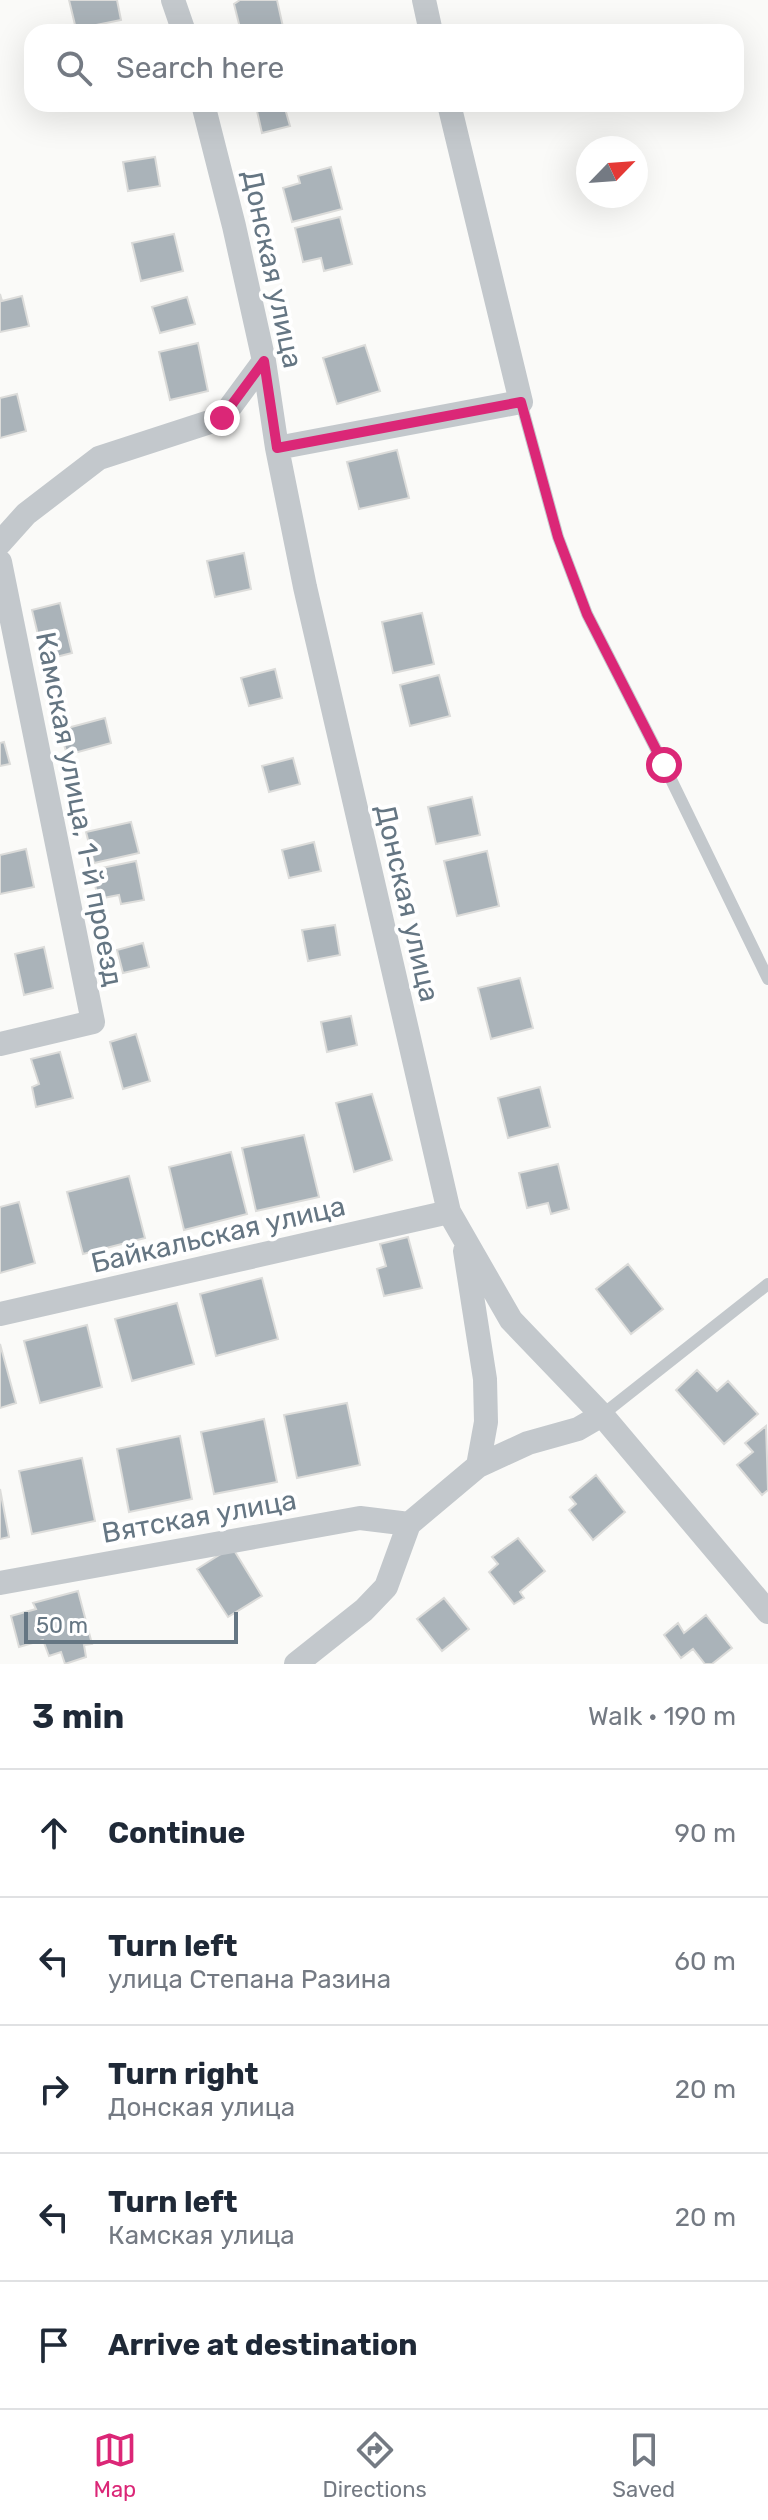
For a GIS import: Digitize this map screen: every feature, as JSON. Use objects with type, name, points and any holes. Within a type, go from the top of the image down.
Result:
[{"type":"street","points":[[173,0],[181,24]]},
{"type":"street","points":[[424,0],[429,24]]},
{"type":"street","name":"Донская улица","points":[[205,112],[264,361],[277,448],[308,602],[449,1212],[511,1320],[602,1415],[768,1612]]},
{"type":"street","points":[[277,448],[521,402],[451,112]]},
{"type":"street","points":[[0,543],[26,514],[99,458],[222,418],[264,361]]},
{"type":"street","name":"Камская улица, 1-й проезд","points":[[0,562],[93,1022],[0,1044]]},
{"type":"street","name":"Байкальская улица","points":[[0,1314],[449,1212]]},
{"type":"street","points":[[464,1239],[485,1379],[486,1422],[478,1466]]},
{"type":"street","points":[[296,1664],[364,1610],[386,1587],[409,1524],[478,1466],[528,1443],[578,1429],[602,1415]]},
{"type":"street","name":"Вятская улица","points":[[0,1583],[360,1518],[409,1524]]},
{"type":"lane","points":[[521,402],[558,537],[587,614],[768,979]]},
{"type":"lane","points":[[602,1415],[768,1284]]},
{"type":"building","points":[[69,0],[117,0],[121,20],[75,24]]},
{"type":"building","points":[[240,0],[277,0],[282,24],[239,24],[234,4]]},
{"type":"building","points":[[257,112],[286,112],[290,126],[262,133]]},
{"type":"building","points":[[155,157],[160,186],[128,191],[123,162]]},
{"type":"building","points":[[331,167],[342,209],[292,222],[283,188],[300,183],[298,176]]},
{"type":"building","points":[[340,217],[352,264],[324,271],[321,258],[303,262],[295,228]]},
{"type":"building","points":[[174,234],[183,271],[141,281],[132,243]]},
{"type":"building","points":[[0,294],[2,301],[22,296],[29,326],[0,332]]},
{"type":"building","points":[[187,297],[195,324],[160,333],[152,307]]},
{"type":"building","points":[[198,343],[208,391],[170,400],[159,352]]},
{"type":"building","points":[[365,345],[380,391],[337,404],[323,358]]},
{"type":"building","points":[[17,394],[26,431],[0,438],[0,398]]},
{"type":"building","points":[[397,450],[409,498],[359,509],[347,462]]},
{"type":"building","points":[[244,553],[251,589],[215,597],[207,561]]},
{"type":"building","points":[[60,603],[72,653],[44,660],[32,610]]},
{"type":"building","points":[[422,613],[434,664],[393,673],[382,622]]},
{"type":"building","points":[[275,669],[282,698],[249,706],[241,678]]},
{"type":"building","points":[[439,675],[450,716],[410,726],[400,685]]},
{"type":"building","points":[[105,718],[111,743],[67,755],[60,730]]},
{"type":"building","points":[[4,742],[10,764],[0,766],[0,743]]},
{"type":"building","points":[[293,758],[300,784],[269,792],[262,766]]},
{"type":"building","points":[[472,797],[480,835],[436,844],[428,807]]},
{"type":"building","points":[[131,822],[139,853],[94,863],[86,832]]},
{"type":"building","points":[[314,842],[321,871],[289,878],[282,850]]},
{"type":"building","points":[[26,849],[34,887],[0,894],[0,855]]},
{"type":"building","points":[[487,851],[499,906],[457,916],[444,861]]},
{"type":"building","points":[[136,861],[144,900],[121,904],[119,895],[98,899],[92,870]]},
{"type":"building","points":[[335,925],[340,955],[308,961],[302,930]]},
{"type":"building","points":[[143,943],[149,967],[123,973],[117,950]]},
{"type":"building","points":[[44,947],[53,988],[24,995],[15,954]]},
{"type":"building","points":[[520,978],[533,1028],[491,1039],[478,988]]},
{"type":"building","points":[[351,1016],[357,1045],[327,1052],[321,1022]]},
{"type":"building","points":[[136,1034],[150,1081],[123,1089],[110,1042]]},
{"type":"building","points":[[60,1052],[73,1098],[36,1107],[32,1087],[39,1084],[31,1059]]},
{"type":"building","points":[[540,1087],[550,1127],[508,1138],[498,1098]]},
{"type":"building","points":[[372,1094],[392,1160],[354,1172],[336,1103]]},
{"type":"building","points":[[304,1135],[319,1197],[256,1211],[242,1148]]},
{"type":"building","points":[[231,1152],[247,1214],[184,1230],[169,1167]]},
{"type":"building","points":[[558,1164],[569,1209],[551,1214],[548,1203],[527,1208],[519,1173]]},
{"type":"building","points":[[129,1176],[145,1238],[83,1254],[67,1192]]},
{"type":"building","points":[[19,1202],[35,1263],[0,1273],[0,1207]]},
{"type":"building","points":[[408,1237],[422,1288],[384,1296],[377,1269],[386,1266],[380,1244]]},
{"type":"building","points":[[628,1264],[663,1309],[631,1334],[596,1289]]},
{"type":"building","points":[[262,1278],[278,1339],[216,1356],[200,1294]]},
{"type":"building","points":[[177,1303],[194,1364],[132,1381],[115,1319]]},
{"type":"building","points":[[87,1325],[102,1387],[40,1403],[24,1341]]},
{"type":"building","points":[[0,1344],[16,1403],[0,1408]]},
{"type":"building","points":[[697,1370],[717,1391],[728,1381],[758,1414],[724,1444],[676,1390]]},
{"type":"building","points":[[347,1403],[360,1465],[297,1478],[284,1415]]},
{"type":"building","points":[[264,1419],[277,1482],[214,1494],[201,1432]]},
{"type":"building","points":[[766,1426],[768,1490],[762,1495],[737,1465],[753,1452],[745,1443]]},
{"type":"building","points":[[180,1436],[192,1499],[129,1512],[117,1449]]},
{"type":"building","points":[[82,1458],[95,1521],[32,1534],[19,1471]]},
{"type":"building","points":[[596,1475],[625,1512],[593,1540],[569,1510],[576,1504],[570,1497]]},
{"type":"building","points":[[0,1489],[9,1537],[0,1539]]},
{"type":"building","points":[[518,1538],[545,1571],[520,1592],[524,1598],[514,1604],[489,1572],[498,1564],[492,1557]]},
{"type":"building","points":[[232,1547],[262,1596],[228,1617],[197,1569]]},
{"type":"building","points":[[78,1591],[92,1644],[84,1645],[86,1657],[65,1664],[61,1652],[49,1656],[43,1640],[19,1647],[11,1616],[36,1609],[33,1603]]},
{"type":"building","points":[[444,1598],[469,1629],[442,1651],[417,1619]]},
{"type":"building","points":[[706,1615],[732,1648],[712,1664],[705,1664],[693,1649],[681,1658],[664,1635],[678,1623],[684,1633]]},
{"type":"route","points":[[222,418],[264,361],[277,448],[521,402],[558,537],[587,614],[664,765]]}]
